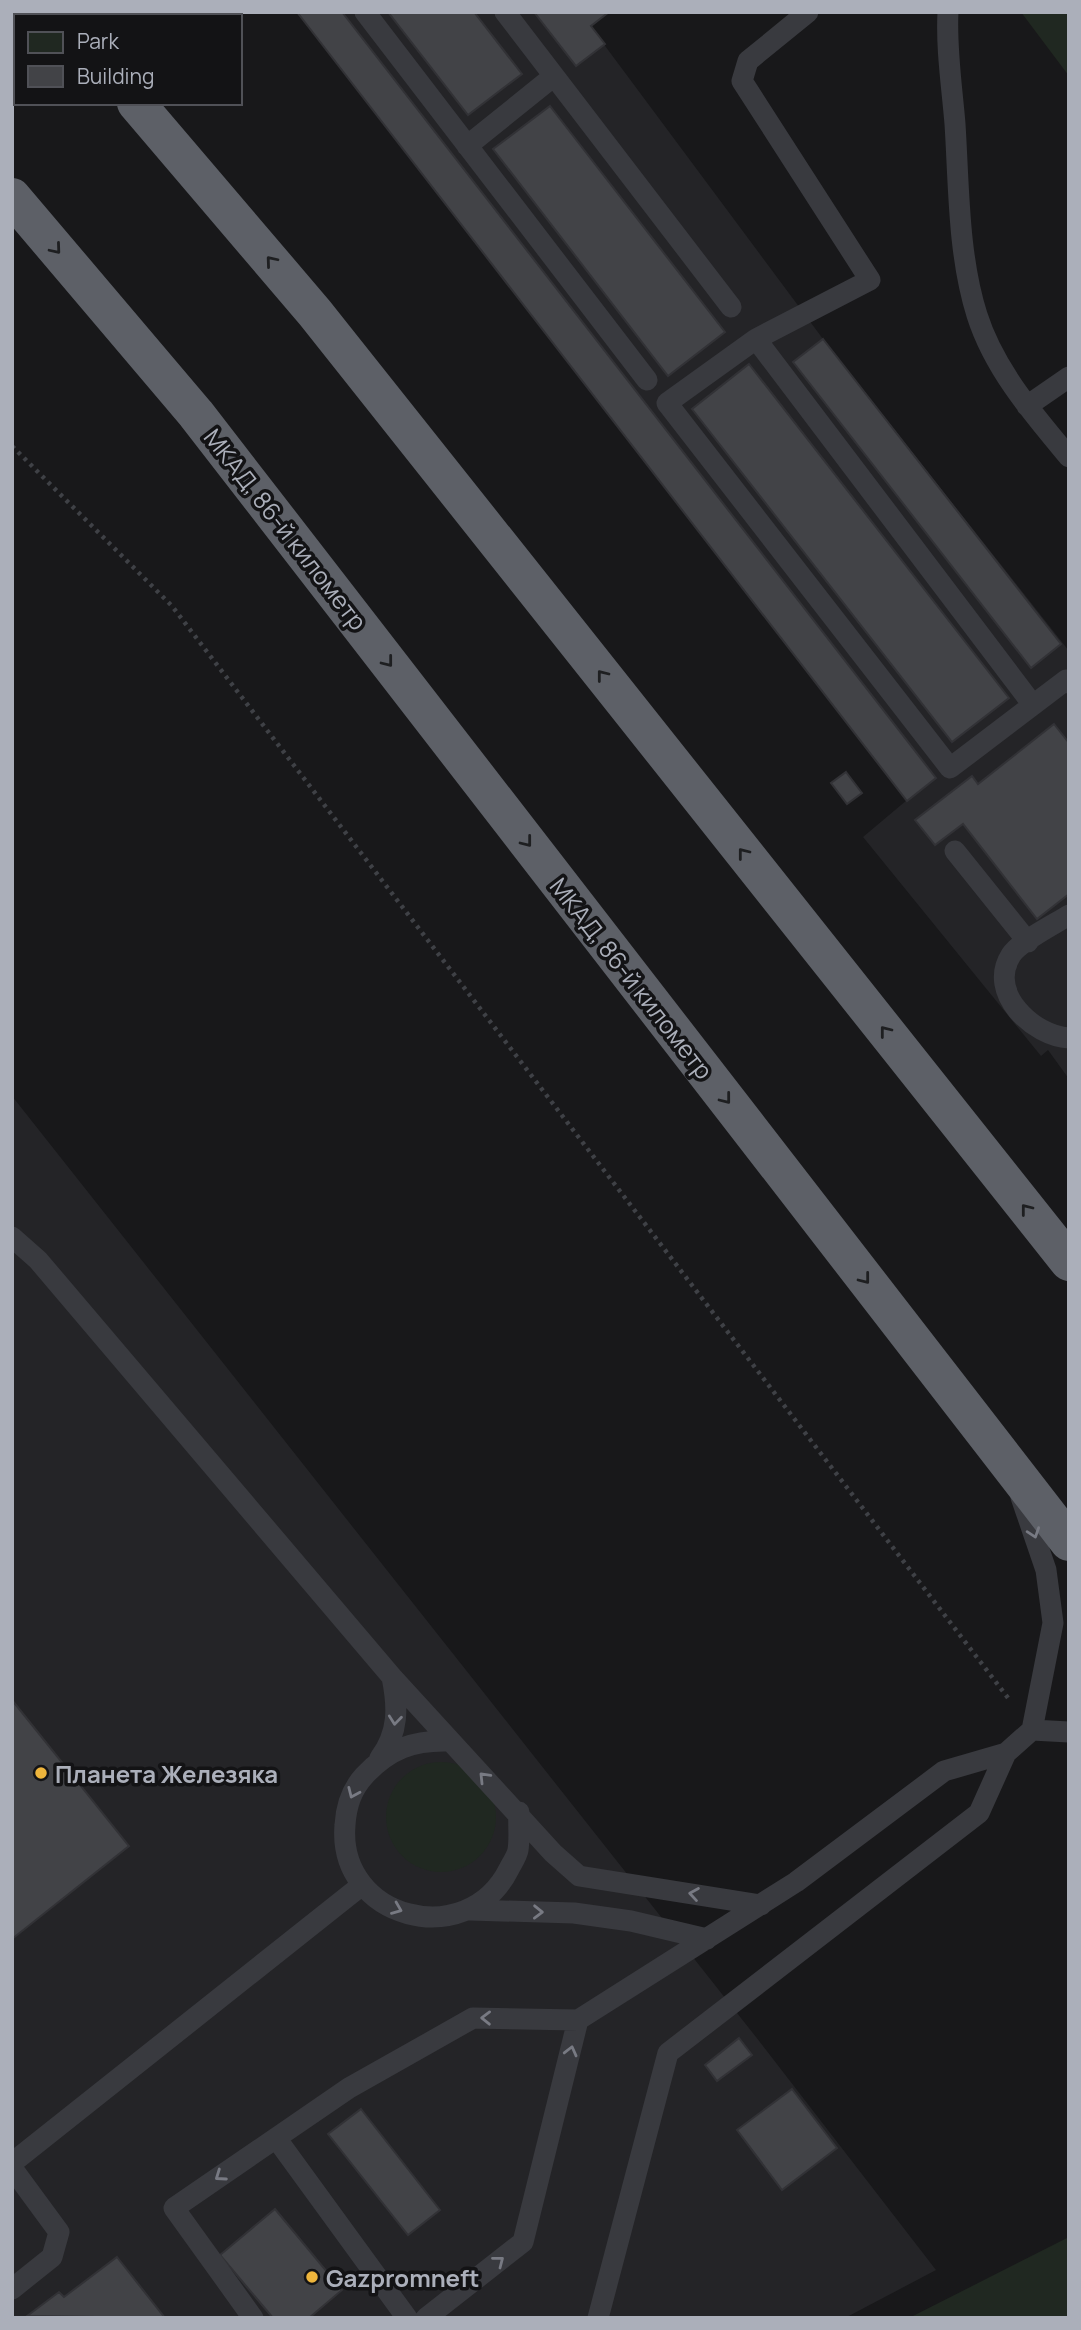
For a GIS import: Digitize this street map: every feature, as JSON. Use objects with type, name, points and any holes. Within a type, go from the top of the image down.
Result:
[{"type":"highway","points":[[138,105],[315,313],[1069,1262]]},
{"type":"highway","name":"МКАД, 86-й километр","points":[[12,197],[196,414],[1069,1542]]},
{"type":"lane","points":[[365,12],[647,380]]},
{"type":"lane","points":[[505,12],[731,307]]},
{"type":"lane","points":[[808,12],[748,61],[742,80],[870,280],[756,339],[667,403],[950,768],[1066,680],[1069,683]]},
{"type":"lane","points":[[948,12],[968,272],[977,315],[990,346],[1027,406],[1069,457]]},
{"type":"lane","points":[[467,146],[554,76]]},
{"type":"lane","points":[[756,339],[1033,705]]},
{"type":"lane","points":[[1027,406],[1069,377]]},
{"type":"lane","points":[[956,851],[1028,942]]},
{"type":"lane","points":[[1069,915],[1012,953],[1005,969],[1007,996],[1027,1022],[1056,1037],[1069,1038]]},
{"type":"lane","points":[[12,1237],[47,1271],[392,1677],[449,1741],[519,1812],[553,1853],[579,1876],[761,1905]]},
{"type":"lane","points":[[598,2318],[668,2053],[979,1813],[1006,1753],[1032,1730],[1053,1623],[1046,1570],[1012,1469]]},
{"type":"lane","points":[[392,1677],[397,1701],[391,1743],[358,1782],[346,1809],[344,1839],[349,1864],[362,1885],[392,1910],[431,1919],[470,1910],[574,1913],[631,1921],[707,1939]]},
{"type":"lane","points":[[1032,1730],[1069,1732]]},
{"type":"lane","points":[[379,1759],[413,1743],[449,1741]]},
{"type":"lane","points":[[253,2318],[174,2208],[349,2088],[473,2018],[578,2020],[761,1905],[944,1771],[1006,1753]]},
{"type":"lane","points":[[470,1910],[500,1886],[518,1852],[519,1812]]},
{"type":"lane","points":[[12,2289],[52,2257],[59,2232],[12,2165],[362,1885]]},
{"type":"lane","points":[[426,2318],[523,2242],[578,2020]]},
{"type":"lane","points":[[276,2138],[407,2318]]},
{"type":"path","points":[[12,446],[173,606],[1032,1730]]},
{"type":"shaded area","points":[[297,12],[609,12],[591,27],[823,339],[1069,651],[1069,1079],[1048,1050],[1041,1056],[863,837],[907,800]]},
{"type":"shaded area","points":[[12,1096],[756,2037],[936,2270],[845,2318],[12,2318]]},
{"type":"green space","points":[[1021,12],[1069,12],[1069,76]]},
{"type":"green space","points":[[441,1762],[462,1766],[480,1778],[492,1796],[496,1817],[492,1838],[480,1856],[462,1868],[441,1872],[420,1868],[402,1856],[390,1838],[386,1817],[390,1796],[402,1778],[420,1766]]},
{"type":"green space","points":[[1069,2237],[1069,2318],[909,2318]]},
{"type":"building","points":[[297,12],[342,12],[936,778],[907,801]]},
{"type":"building","points":[[388,12],[474,12],[522,74],[468,115]]},
{"type":"building","points":[[534,12],[609,12],[591,26],[605,44],[576,66]]},
{"type":"building","points":[[550,106],[725,332],[668,376],[493,149]]},
{"type":"building","points":[[823,339],[1061,644],[1031,668],[793,362]]},
{"type":"building","points":[[749,364],[1009,698],[952,742],[692,409]]},
{"type":"building","points":[[1054,724],[1069,743],[1069,894],[1037,919],[963,824],[935,845],[915,820],[972,776],[978,784]]},
{"type":"building","points":[[846,772],[862,793],[847,804],[831,783]]},
{"type":"building","name":"Планета Железяка","points":[[12,1700],[129,1846],[12,1939]]},
{"type":"building","points":[[739,2038],[752,2055],[717,2081],[705,2065]]},
{"type":"building","points":[[792,2089],[837,2148],[782,2190],[737,2130]]},
{"type":"building","points":[[361,2109],[440,2210],[408,2235],[328,2134]]},
{"type":"building","points":[[275,2209],[342,2290],[309,2318],[273,2318],[220,2255]]},
{"type":"building","points":[[117,2257],[165,2318],[27,2316],[59,2292],[64,2297]]},
{"type":"place","name":"Планета Железяка","points":[[41,1773]]},
{"type":"place","name":"Gazpromneft","points":[[312,2277]]}]
